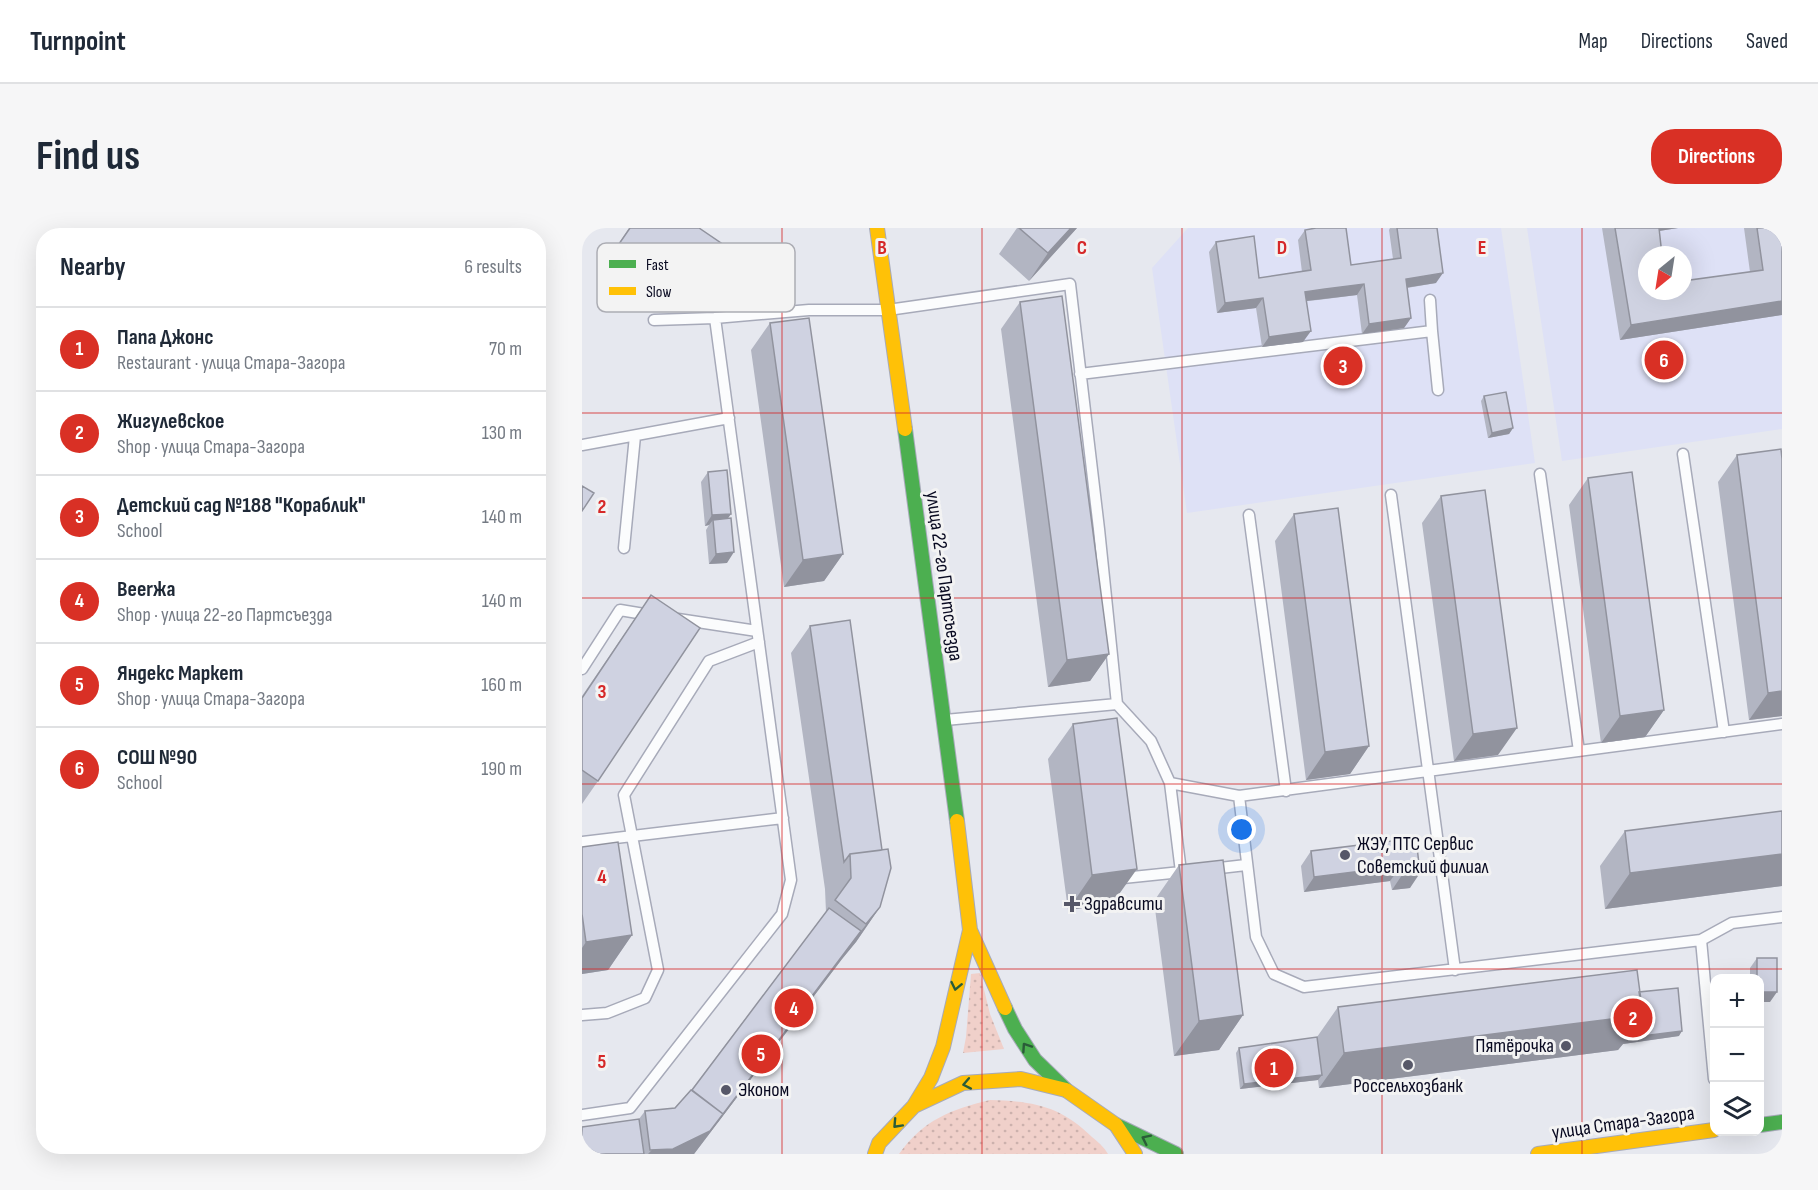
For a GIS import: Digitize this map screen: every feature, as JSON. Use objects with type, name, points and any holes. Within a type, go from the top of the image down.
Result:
[{"type":"street","name":"улица 22-го Партсъезда","points":[[877,228],[945,720],[970,930],[1017,1034],[1036,1062],[1066,1089],[1116,1125]]},
{"type":"street","name":"улица 22-го Партсъезда","points":[[914,1106],[931,1078],[943,1047],[970,930]]},
{"type":"street","points":[[868,1154],[877,1148],[914,1106],[963,1083],[1021,1079],[1066,1089]]},
{"type":"street","points":[[1764,1124],[1782,1122]]},
{"type":"street","points":[[1116,1125],[1135,1154]]},
{"type":"street","points":[[1116,1125],[1176,1154]]},
{"type":"street","name":"улица Стара-Загора","points":[[1538,1154],[1710,1131]]},
{"type":"lane","points":[[795,311],[888,310],[1070,284],[1117,704],[1151,741],[1170,783],[1181,872]]},
{"type":"lane","points":[[1430,300],[1438,390]]},
{"type":"lane","points":[[654,320],[786,312]]},
{"type":"lane","points":[[582,1115],[630,1108],[782,914],[791,880],[715,318]]},
{"type":"lane","points":[[1080,374],[1432,332]]},
{"type":"lane","points":[[582,445],[729,418]]},
{"type":"lane","points":[[624,548],[635,435]]},
{"type":"lane","points":[[1683,454],[1724,732]]},
{"type":"lane","points":[[1540,474],[1580,751]]},
{"type":"lane","points":[[1392,495],[1455,970]]},
{"type":"lane","points":[[1249,515],[1286,791]]},
{"type":"lane","points":[[582,669],[620,610],[758,636]]},
{"type":"lane","points":[[582,1015],[607,1013],[645,998],[658,970],[624,795],[709,661],[758,636]]},
{"type":"lane","points":[[945,720],[1117,704]]},
{"type":"lane","points":[[1170,783],[1239,796],[1782,724]]},
{"type":"lane","points":[[1239,796],[1256,938],[1274,974],[1304,987],[1701,940],[1732,923],[1782,917]]},
{"type":"lane","points":[[582,842],[783,818]]},
{"type":"lane","points":[[1123,878],[1246,866]]},
{"type":"lane","points":[[1701,940],[1710,1036]]},
{"type":"shaded area","points":[[1188,228],[1501,228],[1535,463],[1187,513],[1152,268]]},
{"type":"shaded area","points":[[1527,228],[1782,228],[1782,429],[1562,461]]},
{"type":"shaded area","points":[[980,973],[990,1014],[1004,1049],[963,1053],[971,974]]},
{"type":"shaded area","points":[[990,1100],[1033,1104],[1057,1112],[1080,1127],[1108,1154],[899,1154],[908,1142],[928,1124],[963,1107]]},
{"type":"building","points":[[630,228],[699,228],[721,243],[620,243]]},
{"type":"building","points":[[1019,228],[1071,228],[1048,253]]},
{"type":"building","points":[[1346,228],[1351,265],[1401,258],[1397,228],[1437,228],[1443,273],[1406,279],[1411,318],[1369,324],[1364,284],[1325,289],[1305,292],[1311,331],[1269,337],[1263,298],[1225,303],[1216,242],[1254,236],[1259,278],[1311,270],[1305,230]]},
{"type":"building","points":[[1615,228],[1659,228],[1661,246],[1638,246],[1638,300],[1692,300],[1692,280],[1763,270],[1757,228],[1782,228],[1782,301],[1631,325]]},
{"type":"building","points":[[1062,296],[1109,654],[1067,660],[1020,302]]},
{"type":"building","points":[[809,318],[843,554],[803,560],[770,323]]},
{"type":"building","points":[[1506,392],[1513,428],[1492,433],[1484,396]]},
{"type":"building","points":[[1781,449],[1782,691],[1768,693],[1737,455]]},
{"type":"building","points":[[727,470],[731,514],[712,515],[708,472]]},
{"type":"building","points":[[1632,472],[1664,710],[1620,716],[1588,478]]},
{"type":"building","points":[[582,486],[594,493],[582,511]]},
{"type":"building","points":[[1485,490],[1517,728],[1473,734],[1441,496]]},
{"type":"building","points":[[1338,508],[1369,746],[1325,752],[1294,514]]},
{"type":"building","points":[[731,518],[734,552],[716,554],[713,520]]},
{"type":"building","points":[[651,595],[700,628],[598,781],[582,770],[582,698]]},
{"type":"building","points":[[850,620],[882,850],[850,854],[844,862],[810,626]]},
{"type":"building","points":[[1117,718],[1137,869],[1092,875],[1073,724]]},
{"type":"building","points":[[1782,811],[1782,854],[1630,873],[1625,831]]},
{"type":"building","points":[[1416,838],[1420,873],[1402,875],[1401,866],[1314,877],[1311,851]]},
{"type":"building","points":[[618,842],[632,935],[586,942],[582,914],[582,847]]},
{"type":"building","points":[[888,849],[891,868],[880,907],[866,924],[835,900],[851,878],[850,854]]},
{"type":"building","points":[[1223,860],[1243,1015],[1199,1021],[1179,865]]},
{"type":"building","points":[[829,908],[861,931],[717,1122],[723,1114],[692,1090]]},
{"type":"building","points":[[1757,958],[1777,958],[1777,992],[1764,992],[1764,974],[1757,974]]},
{"type":"building","points":[[1637,970],[1643,1015],[1344,1053],[1338,1007]]},
{"type":"building","points":[[1678,988],[1682,1031],[1626,1038],[1643,1015],[1639,992]]},
{"type":"building","points":[[1317,1037],[1322,1075],[1244,1084],[1239,1048]]},
{"type":"building","points":[[691,1090],[723,1114],[710,1131],[673,1149],[650,1150],[645,1111],[675,1108]]},
{"type":"building","points":[[639,1119],[644,1154],[582,1154],[582,1127]]},
{"type":"traffic: fast","points":[[905,429],[957,821]]},
{"type":"traffic: fast","points":[[1005,1008],[1015,1029],[1035,1060],[1066,1090]]},
{"type":"traffic: fast","points":[[1764,1124],[1782,1122]]},
{"type":"traffic: fast","points":[[1116,1125],[1176,1154]]},
{"type":"traffic: slow","points":[[877,228],[905,429]]},
{"type":"traffic: slow","points":[[957,821],[970,930],[1005,1008]]},
{"type":"traffic: slow","points":[[914,1106],[931,1078],[943,1047],[970,930]]},
{"type":"traffic: slow","points":[[875,1154],[879,1143],[914,1106],[963,1083],[1021,1079],[1066,1090],[1116,1125],[1135,1154]]},
{"type":"traffic: slow","points":[[1538,1154],[1710,1131]]},
{"type":"place","name":"СОШ №90","points":[[1664,360]]},
{"type":"place","name":"Детский сад №188 \"Кораблик\"","points":[[1343,366]]},
{"type":"place","name":"ЖЭУ, ПТС Сервис Советский филиал","points":[[1345,855]]},
{"type":"place","name":"Здравсити","points":[[1072,904]]},
{"type":"place","name":"Beerжа","points":[[794,1008]]},
{"type":"place","name":"Жигулевское","points":[[1633,1018]]},
{"type":"place","name":"Пятёрочка","points":[[1566,1046]]},
{"type":"place","name":"Яндекс Маркет","points":[[761,1054]]},
{"type":"place","name":"Россельхозбанк","points":[[1408,1065]]},
{"type":"place","name":"Папа Джонс","points":[[1274,1068]]},
{"type":"place","name":"Эконом","points":[[726,1090]]}]
